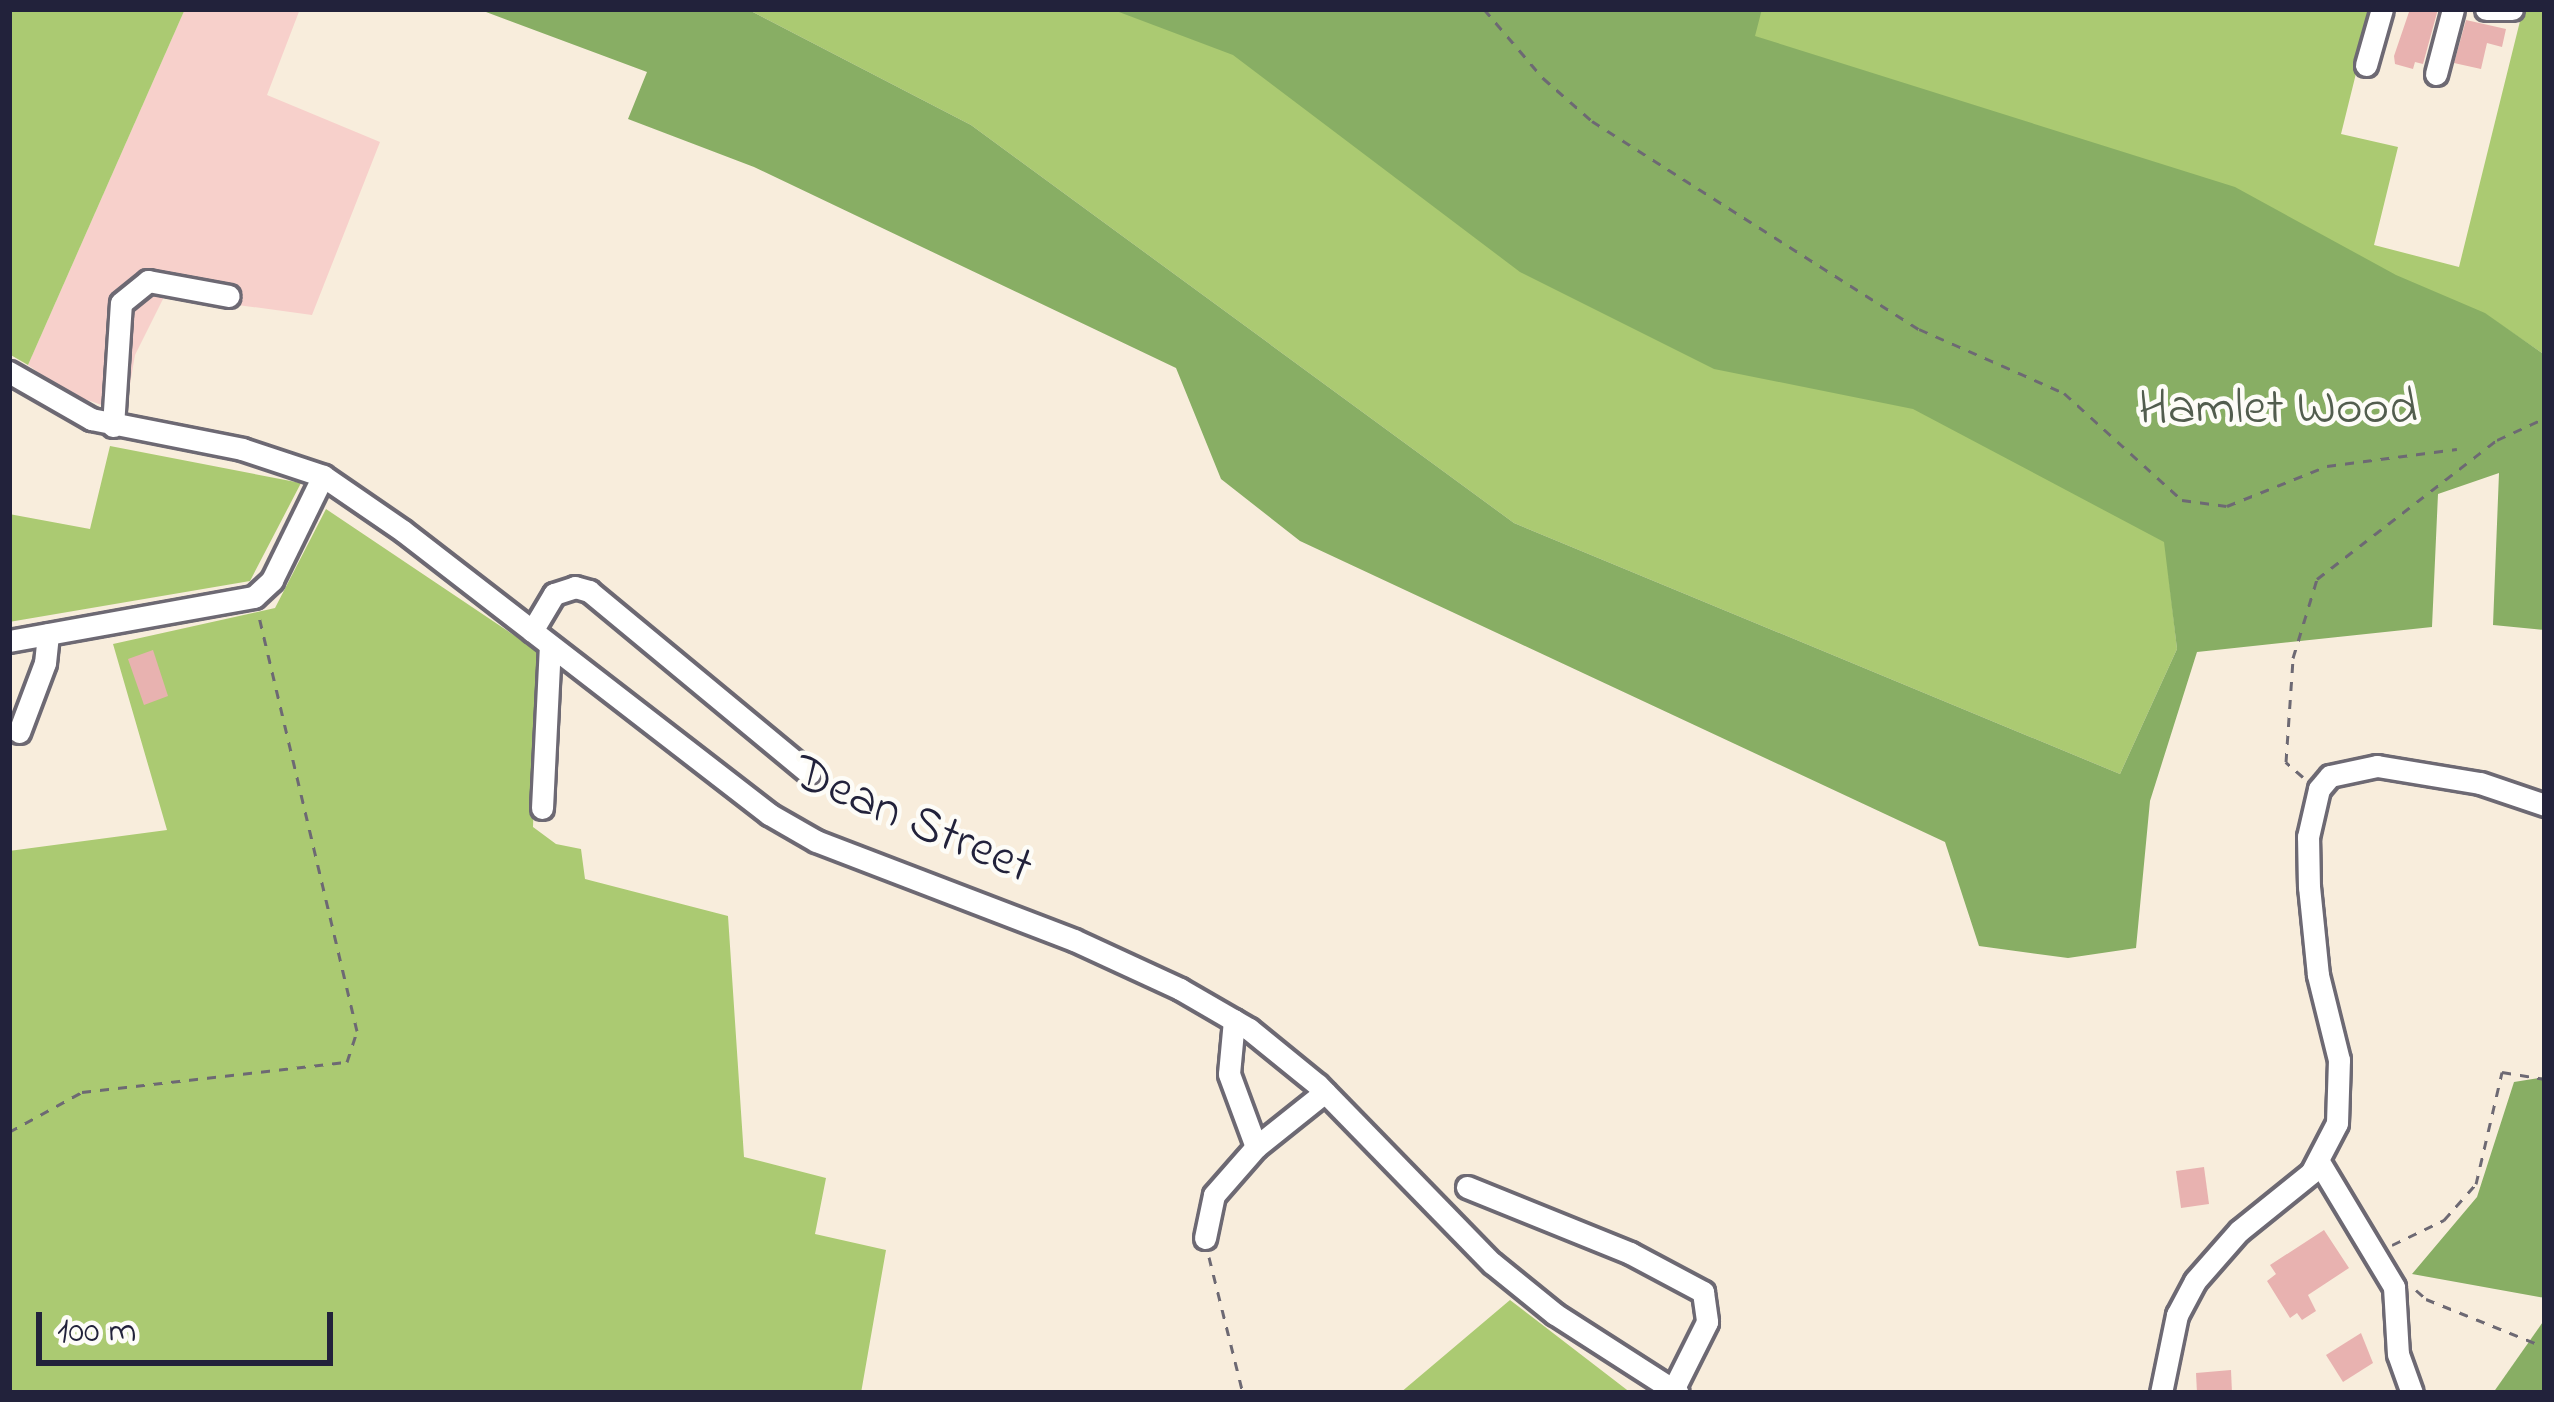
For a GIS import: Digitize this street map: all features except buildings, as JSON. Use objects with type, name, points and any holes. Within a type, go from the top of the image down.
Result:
[{"type":"street","points":[[2366,65],[2382,9]]},
{"type":"street","points":[[2436,74],[2452,9]]},
{"type":"street","points":[[2486,9],[2512,9]]},
{"type":"street","points":[[113,425],[121,303],[148,281],[229,296]]},
{"type":"street","name":"Dean Street","points":[[9,371],[52,400],[113,425],[242,449],[323,476],[364,500],[769,814],[816,841],[1074,940],[1234,1020],[1324,1092],[1492,1263],[1555,1314],[1676,1391]]},
{"type":"street","points":[[9,641],[254,597],[272,580],[323,476]]},
{"type":"street","points":[[542,808],[541,638],[554,594],[575,587],[589,591],[808,772]]},
{"type":"street","points":[[19,732],[45,663],[48,634]]},
{"type":"street","points":[[2161,1393],[2176,1315],[2195,1281],[2240,1232],[2318,1162],[2337,1123],[2341,1090],[2311,908],[2308,837],[2318,789],[2330,776],[2378,766],[2480,783],[2545,805]]},
{"type":"street","points":[[1234,1020],[1229,1074],[1256,1147]]},
{"type":"street","points":[[1204,1238],[1214,1195],[1256,1147],[1324,1092]]},
{"type":"street","points":[[2318,1162],[2378,1252],[2394,1287],[2398,1354],[2412,1393]]},
{"type":"street","points":[[1467,1187],[1630,1253],[1703,1292],[1707,1322],[1676,1391]]},
{"type":"path","points":[[1484,9],[1543,78],[1592,121],[1904,320],[1945,343],[2064,393],[2182,500],[2227,506],[2327,466],[2457,449]]},
{"type":"path","points":[[2318,789],[2286,762],[2294,658],[2317,579],[2498,440],[2545,418]]},
{"type":"path","points":[[9,1132],[82,1092],[347,1062],[357,1031],[254,597]]},
{"type":"path","points":[[2378,1252],[2444,1220],[2476,1184],[2502,1072],[2545,1079]]},
{"type":"path","points":[[1204,1238],[1243,1393]]},
{"type":"path","points":[[2410,1284],[2426,1299],[2545,1347]]},
{"type":"shaded area","points":[[185,9],[300,9],[267,95],[380,142],[312,315],[165,295],[135,355],[125,413],[67,393],[28,365]]},
{"type":"green space","points":[[9,9],[185,9],[28,365],[9,354]]},
{"type":"green space","name":"Hamlet Wood","points":[[478,9],[747,9],[971,125],[1514,523],[2120,774],[2177,649],[2164,542],[1913,409],[1714,369],[1520,272],[1233,55],[1111,9],[1762,9],[1755,36],[2235,187],[2396,275],[2485,313],[2545,355],[2545,630],[2493,625],[2499,473],[2438,494],[2432,627],[2197,652],[2150,801],[2136,948],[2068,958],[1979,946],[1945,842],[1300,541],[1221,479],[1176,368],[754,167],[628,119],[647,72]]},
{"type":"green space","points":[[747,9],[2372,9],[2341,134],[2398,147],[2374,245],[2459,267],[2523,9],[2545,9],[2545,355],[2485,314],[2165,542],[2177,649],[2120,774],[1514,523],[971,125]]},
{"type":"green space","points":[[110,446],[301,483],[250,581],[9,622],[9,514],[90,529]]},
{"type":"green space","points":[[326,509],[539,652],[533,827],[556,844],[581,849],[585,879],[728,916],[744,1157],[826,1178],[815,1234],[886,1250],[861,1393],[9,1393],[9,851],[167,830],[113,644],[275,608]]},
{"type":"green space","points":[[2545,1077],[2545,1298],[2412,1274],[2477,1197],[2514,1082]]},
{"type":"green space","points":[[1510,1300],[1631,1393],[1400,1393]]},
{"type":"green space","points":[[2545,1319],[2545,1393],[2493,1393]]}]
